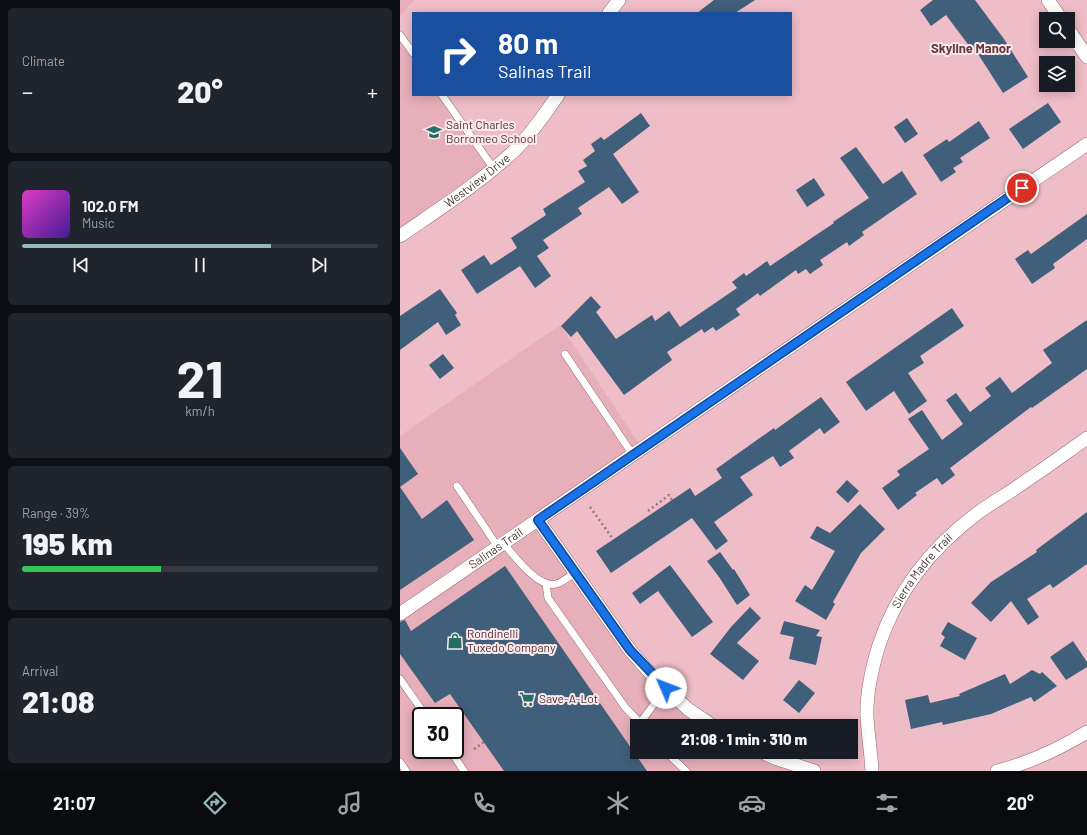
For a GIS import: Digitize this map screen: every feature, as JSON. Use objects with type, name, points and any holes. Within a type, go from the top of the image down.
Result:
[{"type":"street","points":[[610,12],[619,0]]},
{"type":"street","points":[[1048,0],[1056,12]]},
{"type":"street","points":[[1075,39],[1087,56]]},
{"type":"street","name":"Westview Drive","points":[[400,236],[494,169],[516,149],[541,120],[557,96]]},
{"type":"street","name":"Salinas Trail","points":[[400,614],[1087,144]]},
{"type":"street","name":"Sierra Madre Trail","points":[[872,771],[867,716],[869,689],[875,659],[884,629],[896,603],[933,553],[954,532],[980,512],[1087,438]]},
{"type":"street","points":[[538,520],[630,650],[688,709],[703,719]]},
{"type":"street","points":[[997,771],[1031,760],[1056,749],[1087,732]]},
{"type":"street","points":[[778,759],[814,771]]},
{"type":"lane","points":[[400,35],[412,53]]},
{"type":"lane","points":[[443,96],[494,169]]},
{"type":"lane","points":[[565,354],[633,455]]},
{"type":"lane","points":[[457,486],[500,545],[535,578],[546,583],[556,584],[575,572]]},
{"type":"lane","points":[[546,583],[548,598],[625,707],[636,719]]},
{"type":"lane","points":[[400,679],[420,707]]},
{"type":"lane","points":[[645,719],[666,688]]},
{"type":"lane","points":[[456,759],[464,771]]},
{"type":"lane","points":[[673,759],[686,771]]},
{"type":"lane","points":[[400,762],[406,771]]},
{"type":"path","points":[[648,511],[669,495],[672,500]]},
{"type":"path","points":[[590,506],[613,539]]},
{"type":"path","points":[[474,749],[484,742]]},
{"type":"shaded area","points":[[400,0],[414,0],[400,16]]},
{"type":"shaded area","name":"Saint Charles Borromeo School","points":[[400,35],[412,52],[412,96],[443,96],[494,169],[400,236]]},
{"type":"shaded area","points":[[560,325],[642,448],[538,520],[630,650],[705,719],[630,719],[630,759],[781,759],[814,771],[400,771],[400,436]]},
{"type":"building","points":[[714,0],[755,0],[737,12],[698,12]]},
{"type":"building","points":[[933,0],[975,0],[1004,39],[1028,77],[1003,93],[978,54],[976,55],[946,15],[931,26],[920,10]]},
{"type":"building","points":[[1048,103],[1061,122],[1023,149],[1009,129]]},
{"type":"building","points":[[641,113],[650,126],[613,154],[639,192],[622,204],[609,187],[578,208],[582,214],[543,240],[549,248],[537,256],[551,276],[535,288],[520,266],[477,294],[461,270],[484,255],[491,265],[517,248],[511,238],[546,215],[543,209],[585,182],[578,171],[587,166],[583,160],[595,151],[591,144],[601,137],[604,140]]},
{"type":"building","points":[[907,118],[918,134],[905,143],[894,127]]},
{"type":"building","points":[[979,121],[990,138],[960,158],[963,162],[953,168],[956,172],[941,182],[923,155],[947,139],[949,142]]},
{"type":"building","points":[[856,147],[883,184],[902,171],[917,194],[862,232],[864,235],[849,246],[847,242],[820,260],[823,265],[810,274],[806,269],[798,274],[796,270],[760,296],[758,293],[736,309],[740,315],[716,331],[713,327],[704,333],[702,329],[667,352],[672,360],[624,395],[577,331],[571,337],[561,326],[591,296],[601,307],[596,312],[616,339],[652,315],[655,321],[669,311],[680,327],[737,288],[732,282],[744,273],[746,276],[767,261],[770,266],[869,198],[840,158]]},
{"type":"building","points":[[814,178],[825,195],[807,207],[796,190]]},
{"type":"building","points":[[1087,214],[1087,239],[1053,264],[1055,268],[1032,284],[1015,259],[1028,250],[1031,254]]},
{"type":"building","points":[[440,289],[457,313],[455,315],[461,325],[446,335],[438,322],[400,350],[400,316]]},
{"type":"building","points":[[952,308],[964,326],[920,356],[924,363],[908,373],[927,401],[909,414],[894,391],[866,411],[846,382]]},
{"type":"building","points":[[1087,320],[1087,369],[1032,408],[1031,407],[950,468],[955,475],[942,485],[937,478],[915,493],[917,495],[898,510],[882,488],[900,475],[897,471],[929,449],[908,419],[922,410],[942,440],[963,424],[946,400],[956,393],[970,412],[991,396],[985,388],[1000,377],[1012,393],[1052,363],[1043,350]]},
{"type":"building","points":[[443,354],[454,368],[440,379],[429,365]]},
{"type":"building","points":[[821,397],[840,422],[824,434],[820,428],[789,451],[794,458],[780,467],[773,456],[740,477],[753,495],[714,522],[728,541],[716,550],[692,518],[611,573],[596,551],[690,488],[695,496],[722,478],[716,469],[774,428],[775,430]]},
{"type":"building","points":[[400,448],[418,474],[400,487]]},
{"type":"building","points":[[847,480],[859,491],[848,503],[836,492]]},
{"type":"building","points":[[400,487],[422,519],[447,500],[474,540],[400,590]]},
{"type":"building","points":[[860,504],[885,529],[861,553],[833,602],[835,604],[826,620],[795,601],[805,585],[812,590],[835,551],[810,538],[817,526],[830,533]]},
{"type":"building","points":[[1087,512],[1087,564],[1053,588],[1050,584],[1027,599],[1039,617],[1028,625],[1011,601],[991,622],[971,603],[991,582],[1037,552],[1036,550]]},
{"type":"building","points":[[720,552],[733,570],[734,569],[750,595],[737,605],[707,561]]},
{"type":"building","points":[[670,565],[713,622],[692,637],[658,591],[640,604],[632,593]]},
{"type":"building","points":[[505,566],[630,746],[630,759],[639,759],[647,771],[504,771],[464,714],[464,707],[459,707],[450,694],[435,703],[400,654],[400,622],[405,620],[411,631]]},
{"type":"building","points":[[750,607],[761,618],[737,643],[759,661],[743,680],[710,654],[731,627]]},
{"type":"building","points":[[784,621],[820,630],[816,636],[822,637],[816,665],[789,659],[794,637],[780,634]]},
{"type":"building","points":[[948,622],[977,638],[965,660],[940,646],[945,637],[941,634]]},
{"type":"building","points":[[1073,641],[1087,662],[1087,667],[1066,680],[1050,657]]},
{"type":"building","points":[[1032,670],[1040,674],[1042,672],[1057,686],[1034,702],[1031,697],[991,714],[943,725],[942,722],[911,729],[905,700],[928,695],[930,703],[960,696],[959,694],[1005,674],[1010,684]]},
{"type":"building","points":[[799,680],[815,693],[799,713],[783,700]]},
{"type":"place","name":"Saint Charles Borromeo School","points":[[434,132]]},
{"type":"place","name":"Rondinelli Tuxedo Company","points":[[455,641]]},
{"type":"place","name":"Save-A-Lot","points":[[527,699]]},
{"type":"district","name":"Skyline Manor","points":[[971,48]]},
{"type":"route","points":[[666,688],[658,682],[630,650],[538,520],[1022,188]]}]
